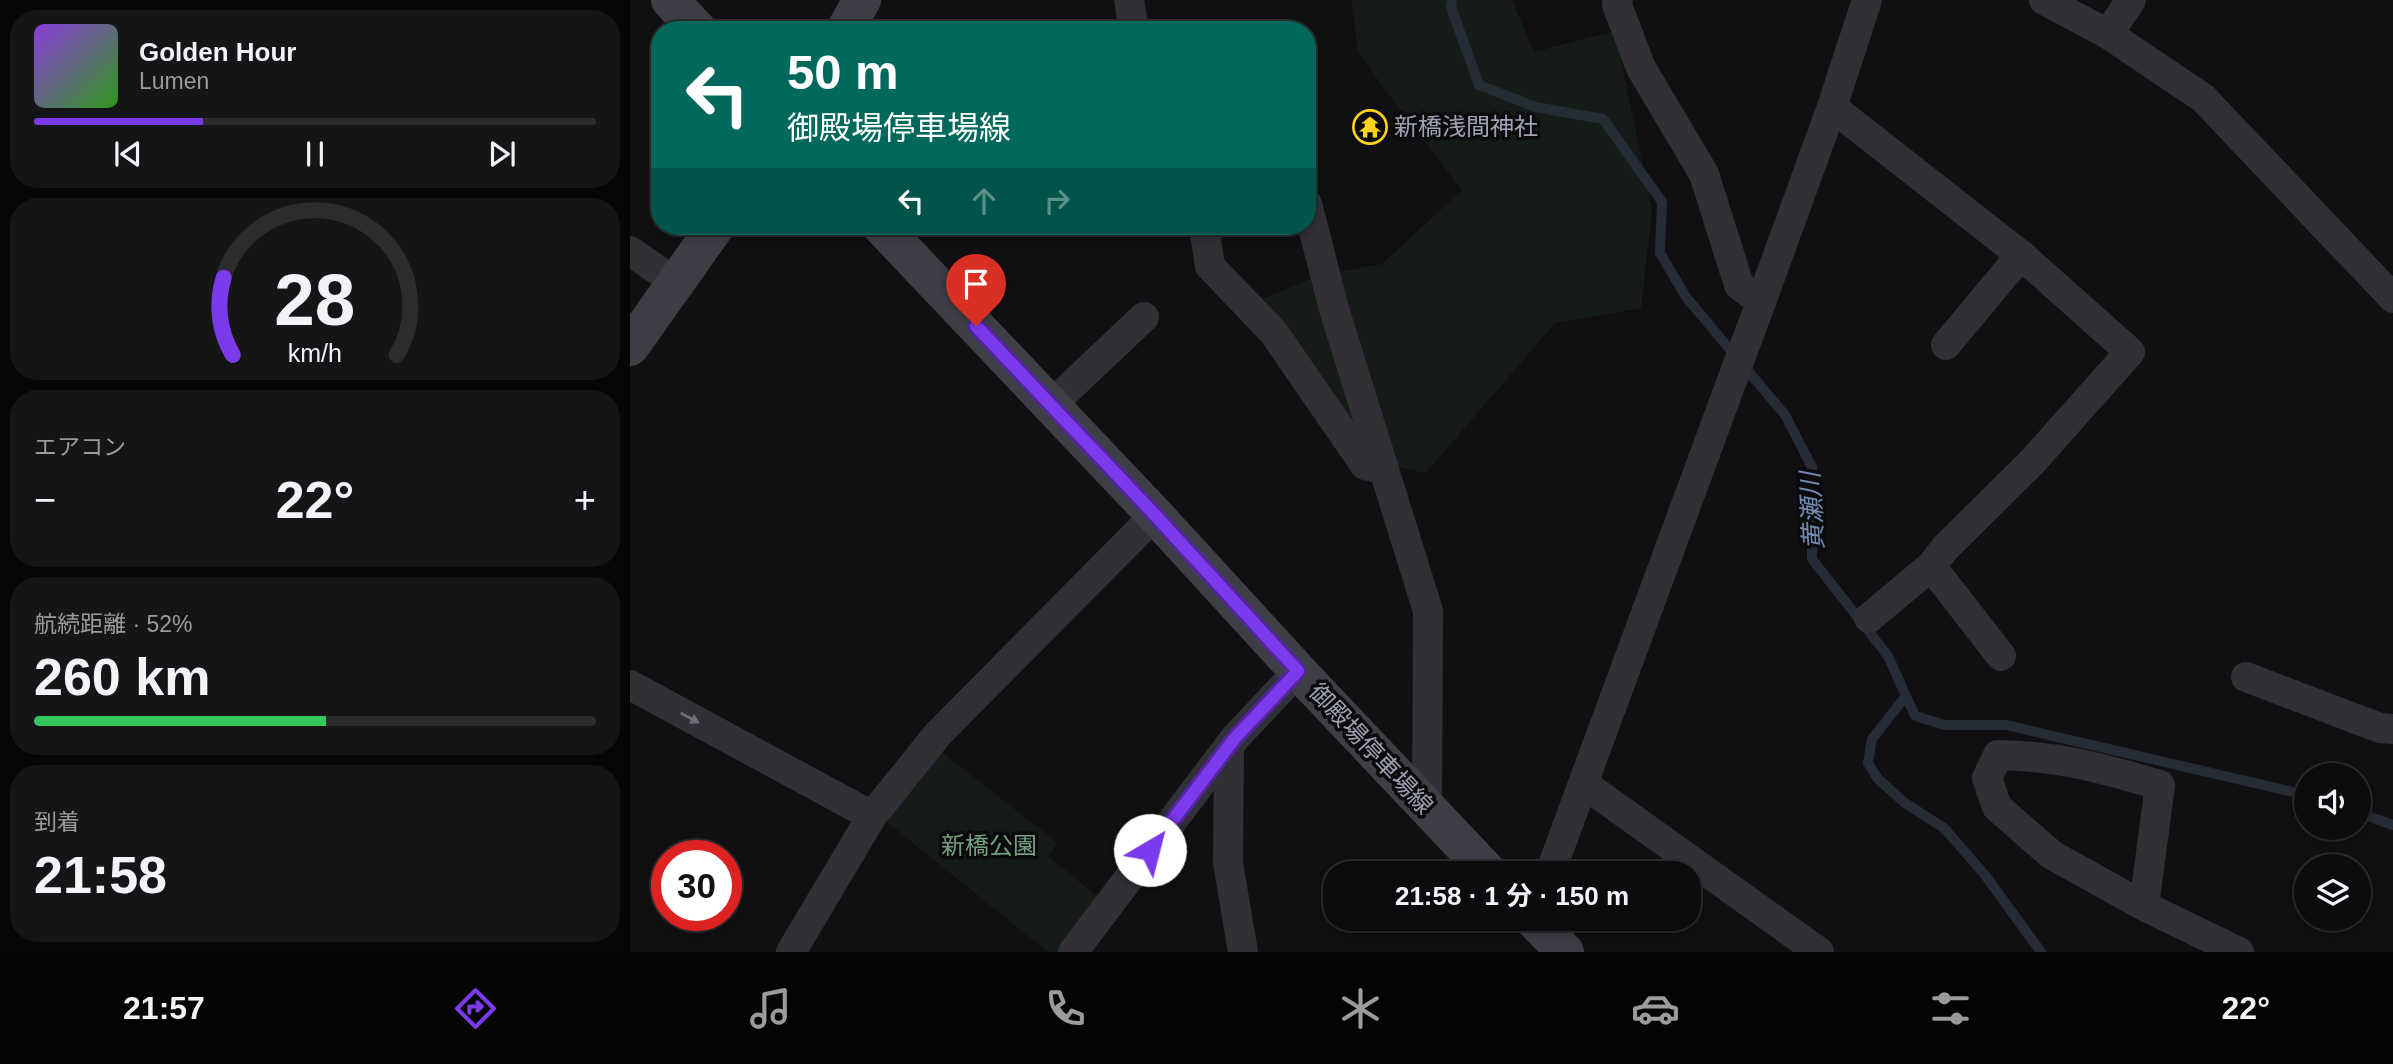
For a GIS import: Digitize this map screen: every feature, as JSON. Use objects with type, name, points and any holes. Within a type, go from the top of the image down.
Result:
[{"type":"main road","points":[[670,0],[690,21]]},
{"type":"main road","points":[[850,21],[862,0]]},
{"type":"main road","points":[[630,347],[709,235]]},
{"type":"main road","name":"御殿場停車場線","points":[[890,235],[1477,861]]},
{"type":"street","points":[[1129,0],[1132,21]]},
{"type":"street","points":[[1618,0],[1617,5],[1641,68],[1704,174],[1739,285],[1761,302]]},
{"type":"street","points":[[1555,861],[1832,107],[1867,0]]},
{"type":"street","points":[[2044,0],[2108,34],[2203,98],[2393,298]]},
{"type":"street","points":[[2108,34],[2131,0]]},
{"type":"street","points":[[1832,107],[2021,255],[2130,352],[2032,462],[1946,547],[1931,566],[1869,618]]},
{"type":"street","points":[[1205,235],[1210,266],[1275,333],[1365,465],[1384,469]]},
{"type":"street","points":[[1315,235],[1334,309],[1427,611],[1427,809]]},
{"type":"street","points":[[630,251],[675,282]]},
{"type":"street","points":[[1946,345],[2021,255]]},
{"type":"street","points":[[1051,405],[1144,317]]},
{"type":"street","points":[[791,952],[872,816],[938,734],[1155,515]]},
{"type":"street","points":[[1931,566],[2001,657]]},
{"type":"street","points":[[1073,952],[1229,746],[1298,671]]},
{"type":"street","points":[[2245,677],[2380,728],[2393,729]]},
{"type":"street","points":[[630,685],[872,816]]},
{"type":"street","points":[[1229,746],[1228,863],[1243,952]]},
{"type":"street","points":[[2144,906],[2160,785],[2085,764],[2038,756],[1998,755],[1987,778],[1997,807],[2052,855],[2144,906],[2239,952]]},
{"type":"street","points":[[1584,784],[1819,952]]},
{"type":"green space","points":[[1351,0],[1512,0],[1534,52],[1615,31],[1652,209],[1641,308],[1555,323],[1426,473],[1366,461],[1236,310],[1320,275],[1382,264],[1462,190],[1358,51]]},
{"type":"green space","name":"新橋公園","points":[[938,749],[1058,843],[1048,856],[1103,901],[1063,952],[1048,952],[883,819]]},
{"type":"waterway","name":"黄瀬川","points":[[1452,0],[1451,7],[1479,85],[1535,107],[1603,119],[1662,202],[1660,253],[1686,297],[1785,415],[1812,467],[1812,559],[1888,656],[1915,716],[1945,725],[2006,725],[2294,792]]},
{"type":"waterway","points":[[1905,697],[1872,739],[1868,763],[1878,779],[1905,803],[1944,828],[1985,875],[2041,952]]},
{"type":"waterway","name":"黄瀬川","points":[[2371,817],[2393,825]]},
{"type":"place","name":"新橋浅間神社","points":[[1370,127]]},
{"type":"route","points":[[976,326],[1298,671],[1235,738],[1150,850]]}]
